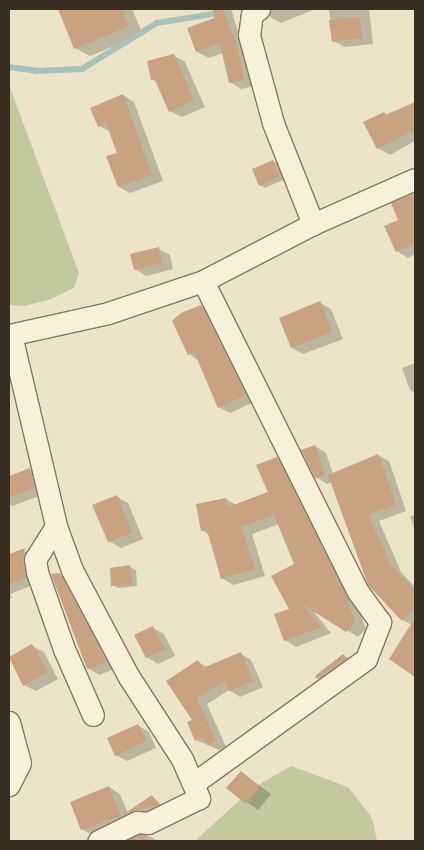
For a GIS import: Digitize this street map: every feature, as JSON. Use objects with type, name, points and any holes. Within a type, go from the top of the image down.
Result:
[{"type":"street","points":[[258,9],[252,14],[249,35],[273,123],[313,224]]},
{"type":"street","points":[[98,841],[137,822],[148,822],[199,798],[194,783],[129,677],[72,570],[56,526],[10,335],[108,313],[202,281],[313,224],[415,179]]},
{"type":"street","points":[[194,783],[366,659],[380,622],[358,592],[202,281]]},
{"type":"street","points":[[56,526],[35,559],[37,572],[64,649],[93,715]]},
{"type":"street","points":[[9,722],[20,763],[9,785]]},
{"type":"green space","points":[[9,85],[79,273],[74,288],[51,299],[24,306],[9,305]]},
{"type":"green space","points":[[291,766],[348,787],[372,818],[377,841],[195,841],[253,788]]},
{"type":"building","points":[[58,9],[122,9],[129,26],[74,49]]},
{"type":"building","points":[[213,9],[223,9],[237,44],[244,80],[229,83],[220,44],[196,52],[187,28],[214,18]]},
{"type":"building","points":[[360,17],[362,38],[332,42],[329,20]]},
{"type":"building","points":[[174,54],[194,100],[169,112],[155,80],[151,80],[147,61]]},
{"type":"building","points":[[123,94],[152,175],[118,187],[106,156],[117,153],[106,123],[98,127],[90,108]]},
{"type":"building","points":[[415,102],[415,130],[377,149],[363,122],[384,112],[386,115]]},
{"type":"building","points":[[273,160],[280,176],[259,186],[252,169]]},
{"type":"building","points":[[415,193],[415,243],[396,252],[384,226],[398,220],[391,203]]},
{"type":"building","points":[[159,247],[162,263],[134,270],[130,254]]},
{"type":"building","points":[[320,301],[332,332],[291,348],[279,318]]},
{"type":"building","points":[[201,305],[246,395],[218,408],[194,352],[188,355],[172,321],[181,313]]},
{"type":"building","points":[[315,445],[325,475],[315,478],[301,450]]},
{"type":"building","points":[[378,454],[396,505],[368,515],[391,565],[415,590],[415,608],[402,621],[368,585],[328,475]]},
{"type":"building","points":[[277,457],[346,596],[355,623],[346,632],[302,604],[321,627],[284,641],[274,614],[289,609],[271,576],[294,564],[274,515],[241,527],[255,569],[221,579],[207,530],[201,531],[196,504],[226,498],[228,507],[268,492],[256,465]]},
{"type":"building","points":[[30,468],[34,488],[9,497],[9,476]]},
{"type":"building","points":[[117,495],[132,533],[108,542],[92,505]]},
{"type":"building","points":[[25,548],[23,561],[26,578],[9,584],[9,554]]},
{"type":"building","points":[[130,565],[132,584],[111,586],[110,568]]},
{"type":"building","points":[[60,573],[107,662],[87,669],[51,574]]},
{"type":"building","points":[[415,618],[415,677],[389,659]]},
{"type":"building","points":[[153,626],[165,649],[146,658],[134,635]]},
{"type":"building","points":[[32,644],[48,672],[23,686],[9,657]]},
{"type":"building","points":[[241,652],[253,681],[229,691],[224,681],[197,698],[216,741],[208,745],[203,737],[195,741],[187,722],[192,720],[166,681],[198,660],[203,668]]},
{"type":"building","points":[[343,654],[346,658],[317,679],[315,676]]},
{"type":"building","points":[[138,724],[146,741],[115,756],[107,738]]},
{"type":"building","points":[[241,771],[260,787],[246,804],[226,788]]},
{"type":"building","points":[[109,786],[121,816],[81,830],[70,802]]},
{"type":"building","points":[[152,795],[159,804],[124,814]]},
{"type":"building","points":[[139,835],[149,835],[145,837],[147,841],[126,841]]},
{"type":"waterway","points":[[9,67],[36,71],[82,69],[157,23],[213,14],[221,9]]}]
